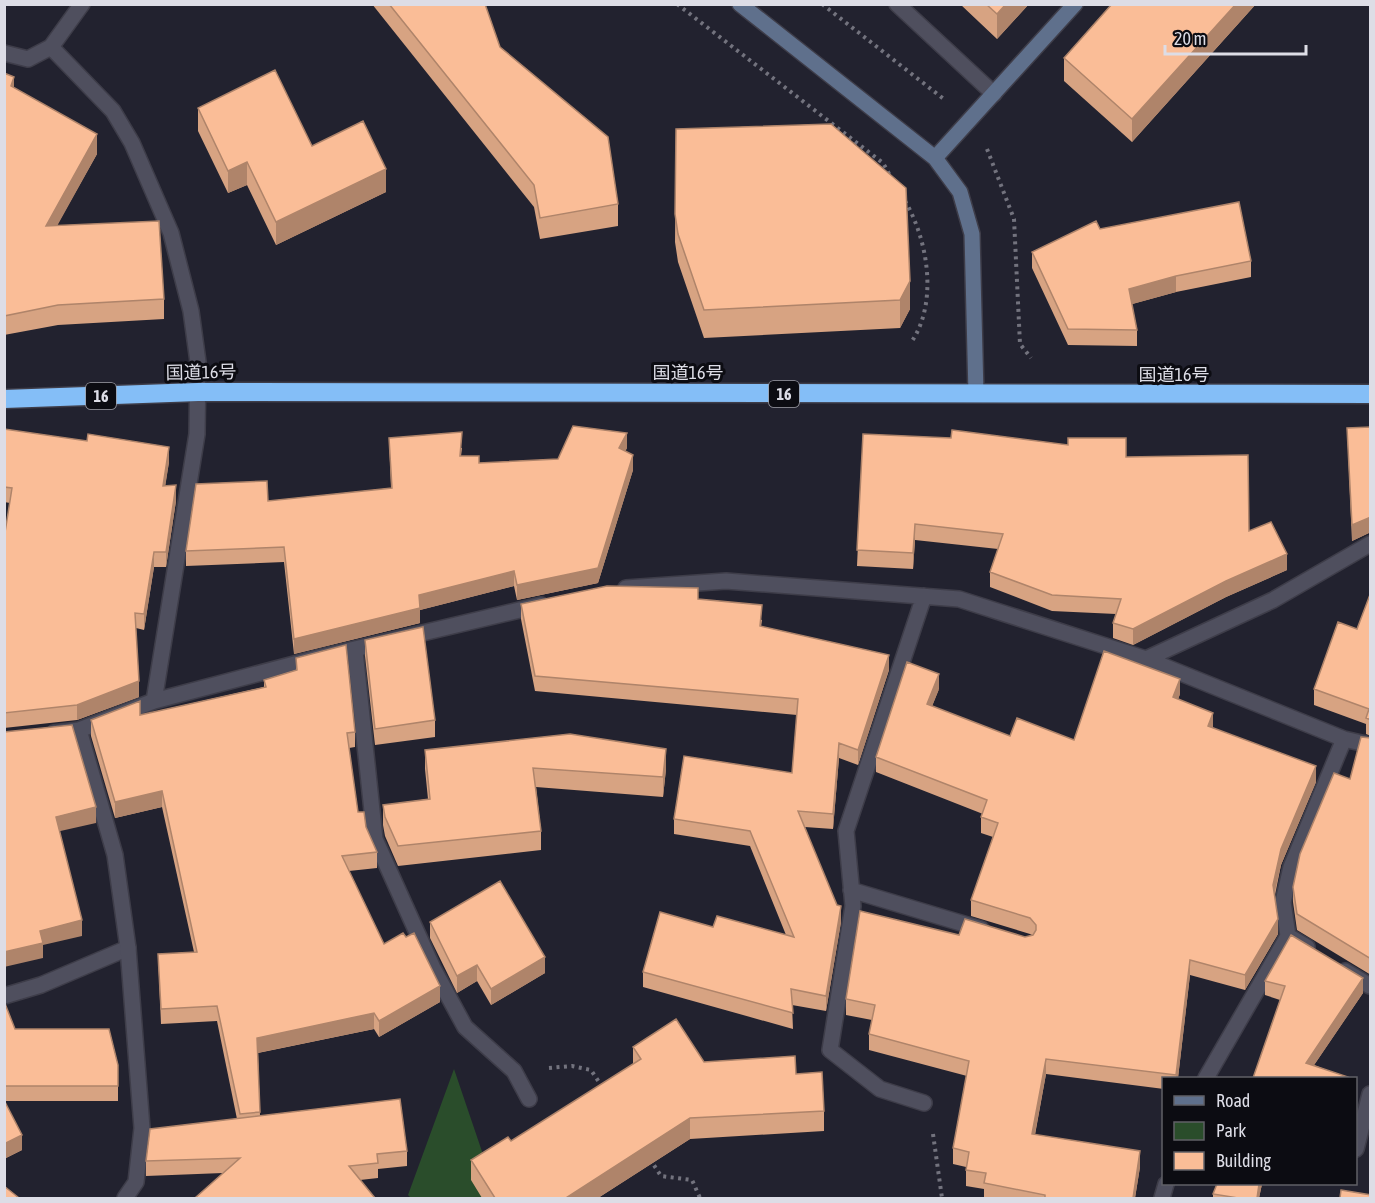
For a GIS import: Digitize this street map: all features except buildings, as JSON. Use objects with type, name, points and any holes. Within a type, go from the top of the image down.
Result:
[{"type":"highway","name":"国道16号","points":[[4,399],[198,392],[1371,394]]},
{"type":"street","points":[[4,53],[28,59],[51,47],[82,4]]},
{"type":"street","points":[[740,4],[935,158],[960,192],[972,234],[976,394]]},
{"type":"street","points":[[897,4],[994,94]]},
{"type":"street","points":[[935,158],[1075,4]]},
{"type":"street","points":[[51,47],[113,111],[132,143],[171,233],[191,311],[198,362],[197,434],[154,701]]},
{"type":"street","points":[[1146,659],[1273,600],[1371,544]]},
{"type":"street","points":[[610,591],[726,581],[959,599],[1146,659],[1344,740],[1371,745]]},
{"type":"street","points":[[924,596],[846,831],[853,906],[830,1050],[880,1089],[924,1103]]},
{"type":"street","points":[[36,735],[79,730],[154,701],[554,602]]},
{"type":"street","points":[[355,651],[375,839],[433,969],[465,1027],[514,1071],[529,1099]]},
{"type":"street","points":[[79,730],[115,855],[128,948],[142,1128],[136,1182],[125,1198]]},
{"type":"street","points":[[1207,1077],[1288,936],[1283,902],[1291,867],[1344,740]]},
{"type":"street","points":[[851,890],[994,933]]},
{"type":"street","points":[[1288,936],[1371,986]]},
{"type":"street","points":[[4,996],[41,985],[128,948]]},
{"type":"street","points":[[1357,1145],[1371,1094]]},
{"type":"path","points":[[677,4],[883,163],[895,183]]},
{"type":"path","points":[[822,4],[937,91]]},
{"type":"path","points":[[987,148],[1014,219],[1020,344],[1031,358]]},
{"type":"path","points":[[901,193],[912,213],[926,265],[927,292],[921,328],[912,341]]},
{"type":"path","points":[[514,1071],[572,1066],[591,1070],[604,1089]]},
{"type":"path","points":[[924,1103],[936,1148],[942,1198]]},
{"type":"path","points":[[649,1157],[662,1176],[692,1180],[700,1198]]},
{"type":"green space","points":[[454,1069],[491,1178],[501,1198],[411,1198],[408,1195]]}]
